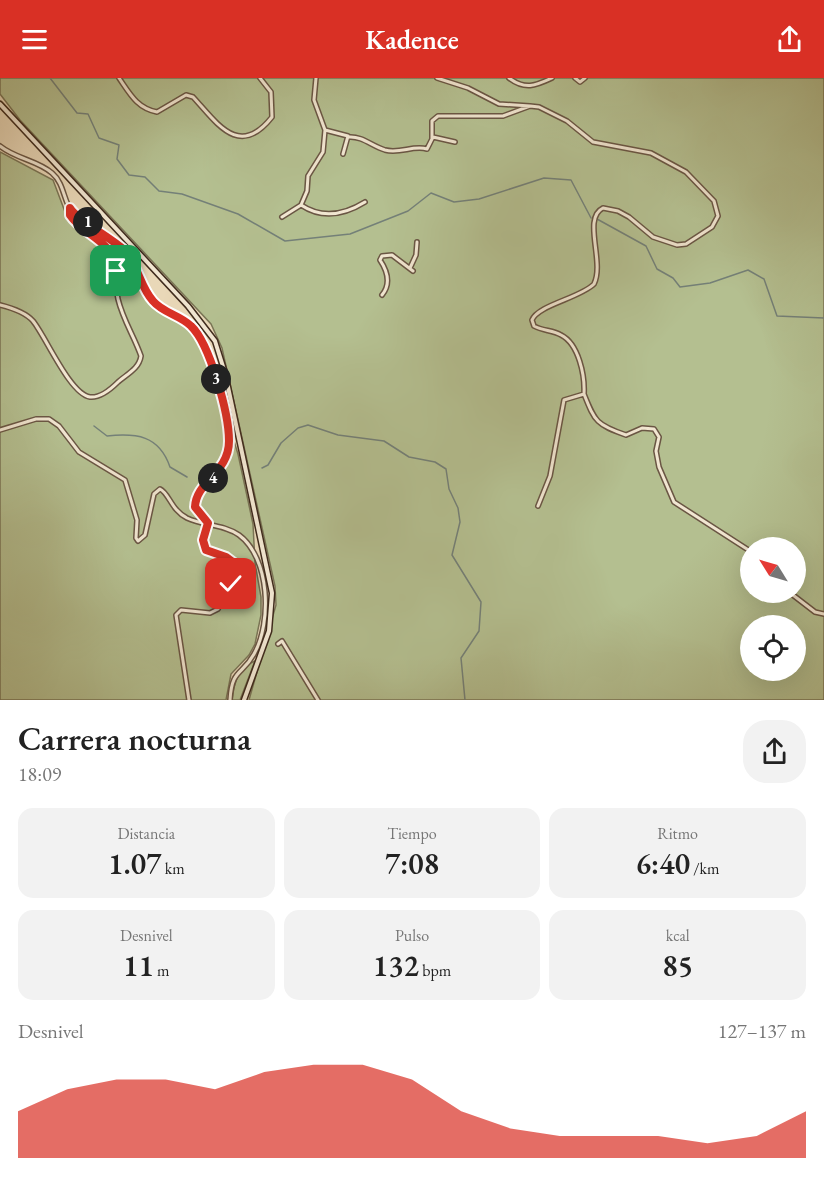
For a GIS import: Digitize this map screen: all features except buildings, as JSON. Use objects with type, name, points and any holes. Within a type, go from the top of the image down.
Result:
[{"type":"main road","points":[[0,104],[206,326],[218,348],[272,593],[269,631],[244,700]]},
{"type":"street","points":[[119,78],[129,96],[149,110],[158,112],[180,96],[193,97],[223,130],[239,136],[258,131],[272,117],[271,92],[260,78]]},
{"type":"street","points":[[282,217],[301,205],[307,191],[308,176],[323,152],[325,130],[314,100],[316,78]]},
{"type":"street","points":[[437,78],[468,88],[499,104],[530,106],[557,115],[593,142],[651,153],[686,172],[714,201],[718,210],[717,220],[712,227],[686,243],[677,245],[653,237],[618,211],[603,208],[597,211],[593,220],[598,263],[594,284],[568,299],[537,312],[532,320],[534,326],[559,333],[567,340],[585,378],[584,394],[595,421],[605,429],[626,435],[642,428],[654,429],[659,437],[656,451],[659,467],[674,502],[740,545]]},
{"type":"street","points":[[509,78],[531,87],[552,78]]},
{"type":"street","points":[[575,78],[580,82],[585,78]]},
{"type":"street","points":[[325,130],[359,138],[385,150],[404,151],[417,147],[428,148],[432,138],[432,121],[438,116],[503,116],[530,106]]},
{"type":"street","points":[[343,154],[349,137]]},
{"type":"street","points":[[432,138],[455,142]]},
{"type":"street","points":[[0,146],[21,160],[50,171],[63,186],[70,215],[75,222],[100,239],[115,259],[121,312],[141,356],[136,368],[102,394],[92,397],[84,395],[56,358],[32,319],[15,309],[0,305]]},
{"type":"street","points":[[301,205],[333,214],[350,212],[365,202]]},
{"type":"street","points":[[70,208],[124,251],[153,302],[193,327],[204,340],[211,356],[230,442],[220,470],[200,491],[195,502],[196,511],[207,519],[203,540],[206,550],[235,562],[238,570],[218,609],[210,613],[184,609],[176,615],[189,700]]},
{"type":"street","points":[[382,295],[388,284],[388,277],[380,260],[382,256],[392,255],[411,269],[416,255],[417,242]]},
{"type":"street","points":[[538,506],[550,476],[553,448],[564,400],[584,394]]},
{"type":"street","points":[[0,430],[43,418],[55,422],[79,452],[125,480],[137,520],[136,538],[138,541],[145,535],[151,503],[158,490],[166,492],[171,506],[180,513],[223,527],[249,544],[258,560],[266,610],[257,648],[249,661],[234,676],[230,700]]},
{"type":"street","points":[[803,603],[815,612],[824,614]]},
{"type":"street","points":[[278,644],[281,641],[318,700]]},
{"type":"green space","points":[[0,78],[824,78],[824,700],[249,700],[276,605],[275,586],[222,348],[211,324],[20,120],[0,94]]},
{"type":"green space","points":[[0,152],[53,180],[67,217],[80,228],[117,249],[153,306],[179,320],[200,340],[206,352],[238,454],[253,524],[255,563],[261,597],[261,615],[255,644],[249,655],[231,674],[226,700],[0,700]]},
{"type":"green space","points":[[255,661],[240,700],[232,700],[238,676],[245,667]]},
{"type":"waterway","points":[[50,78],[77,113],[88,114],[99,138],[119,145],[117,159],[129,175],[145,177],[159,191],[182,194],[238,214],[285,241],[350,234],[408,211],[431,193],[454,202],[479,199],[544,178],[571,180],[591,218]]},
{"type":"waterway","points":[[597,219],[646,246],[657,269],[673,278],[680,287],[710,283],[748,270],[764,279],[777,316],[824,318]]},
{"type":"waterway","points":[[262,468],[268,465],[281,443],[298,428],[308,425],[338,435],[384,441],[409,457],[435,462],[446,469],[449,489],[458,508],[460,522],[452,555],[481,602],[479,631],[461,658],[465,700]]},
{"type":"waterway","points":[[94,426],[107,436],[137,436],[153,442],[160,448],[170,467],[187,477]]},
{"type":"route","points":[[116,271],[115,259],[108,248],[100,239],[75,222],[70,215],[70,208],[73,213],[108,235],[124,251],[153,302],[182,318],[193,327],[204,340],[211,356],[230,442],[220,470],[200,491],[195,507],[196,511],[207,519],[203,540],[206,550],[210,554],[226,557],[238,566],[237,575],[231,584]]}]
